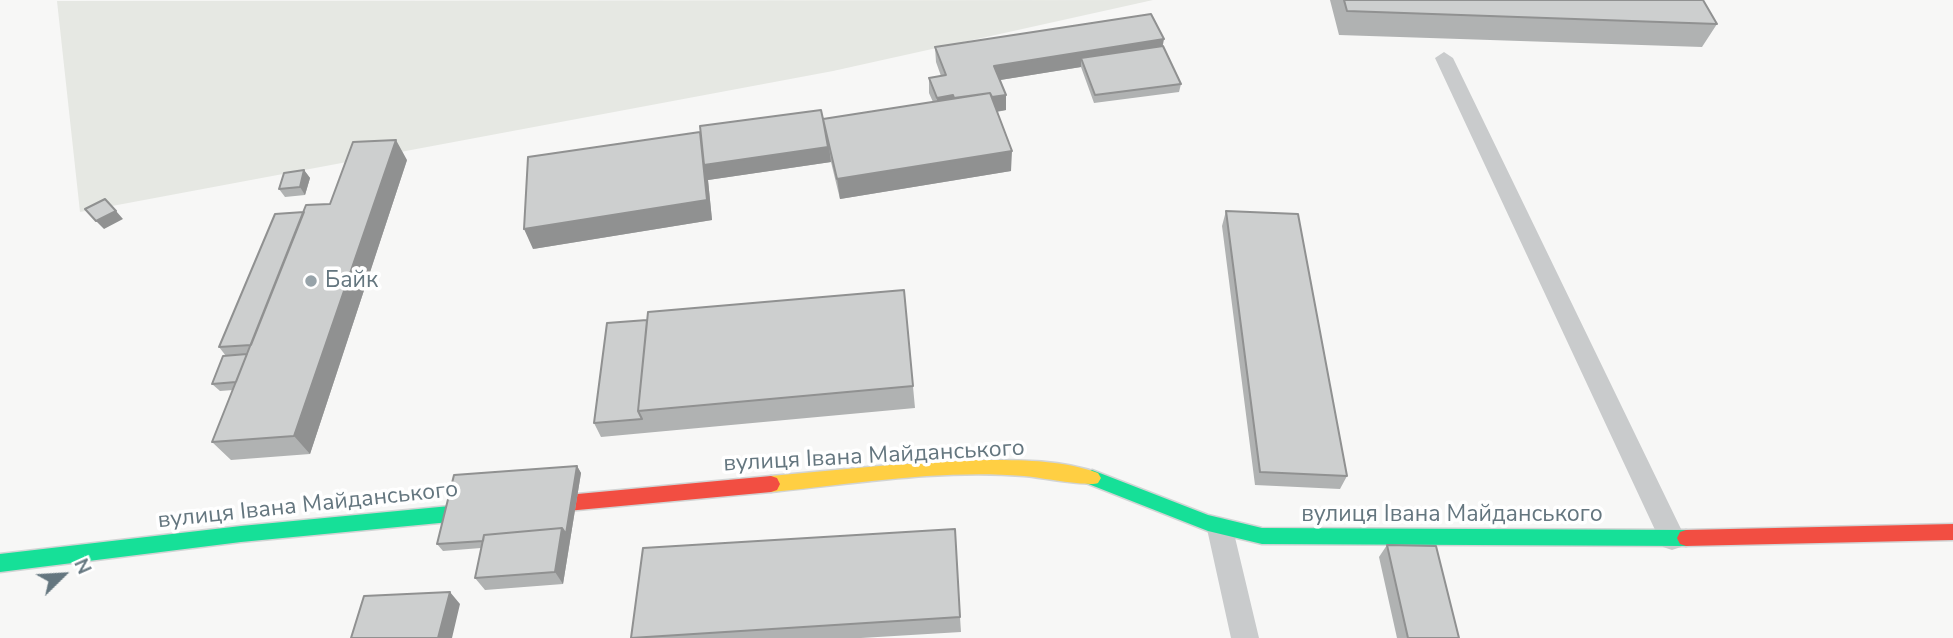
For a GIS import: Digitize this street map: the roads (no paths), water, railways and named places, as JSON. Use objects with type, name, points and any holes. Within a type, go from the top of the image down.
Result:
[{"type":"street","name":"вулиця Івана Майданського","points":[[0,563],[372,521],[779,483],[996,470],[1050,470],[1104,481],[1143,494],[1220,529],[1262,536],[1672,538],[1953,532]]},
{"type":"lane","points":[[1444,58],[1672,538]]},
{"type":"lane","points":[[1220,529],[1245,638]]},
{"type":"place","name":"Байк","points":[[311,281]]}]
